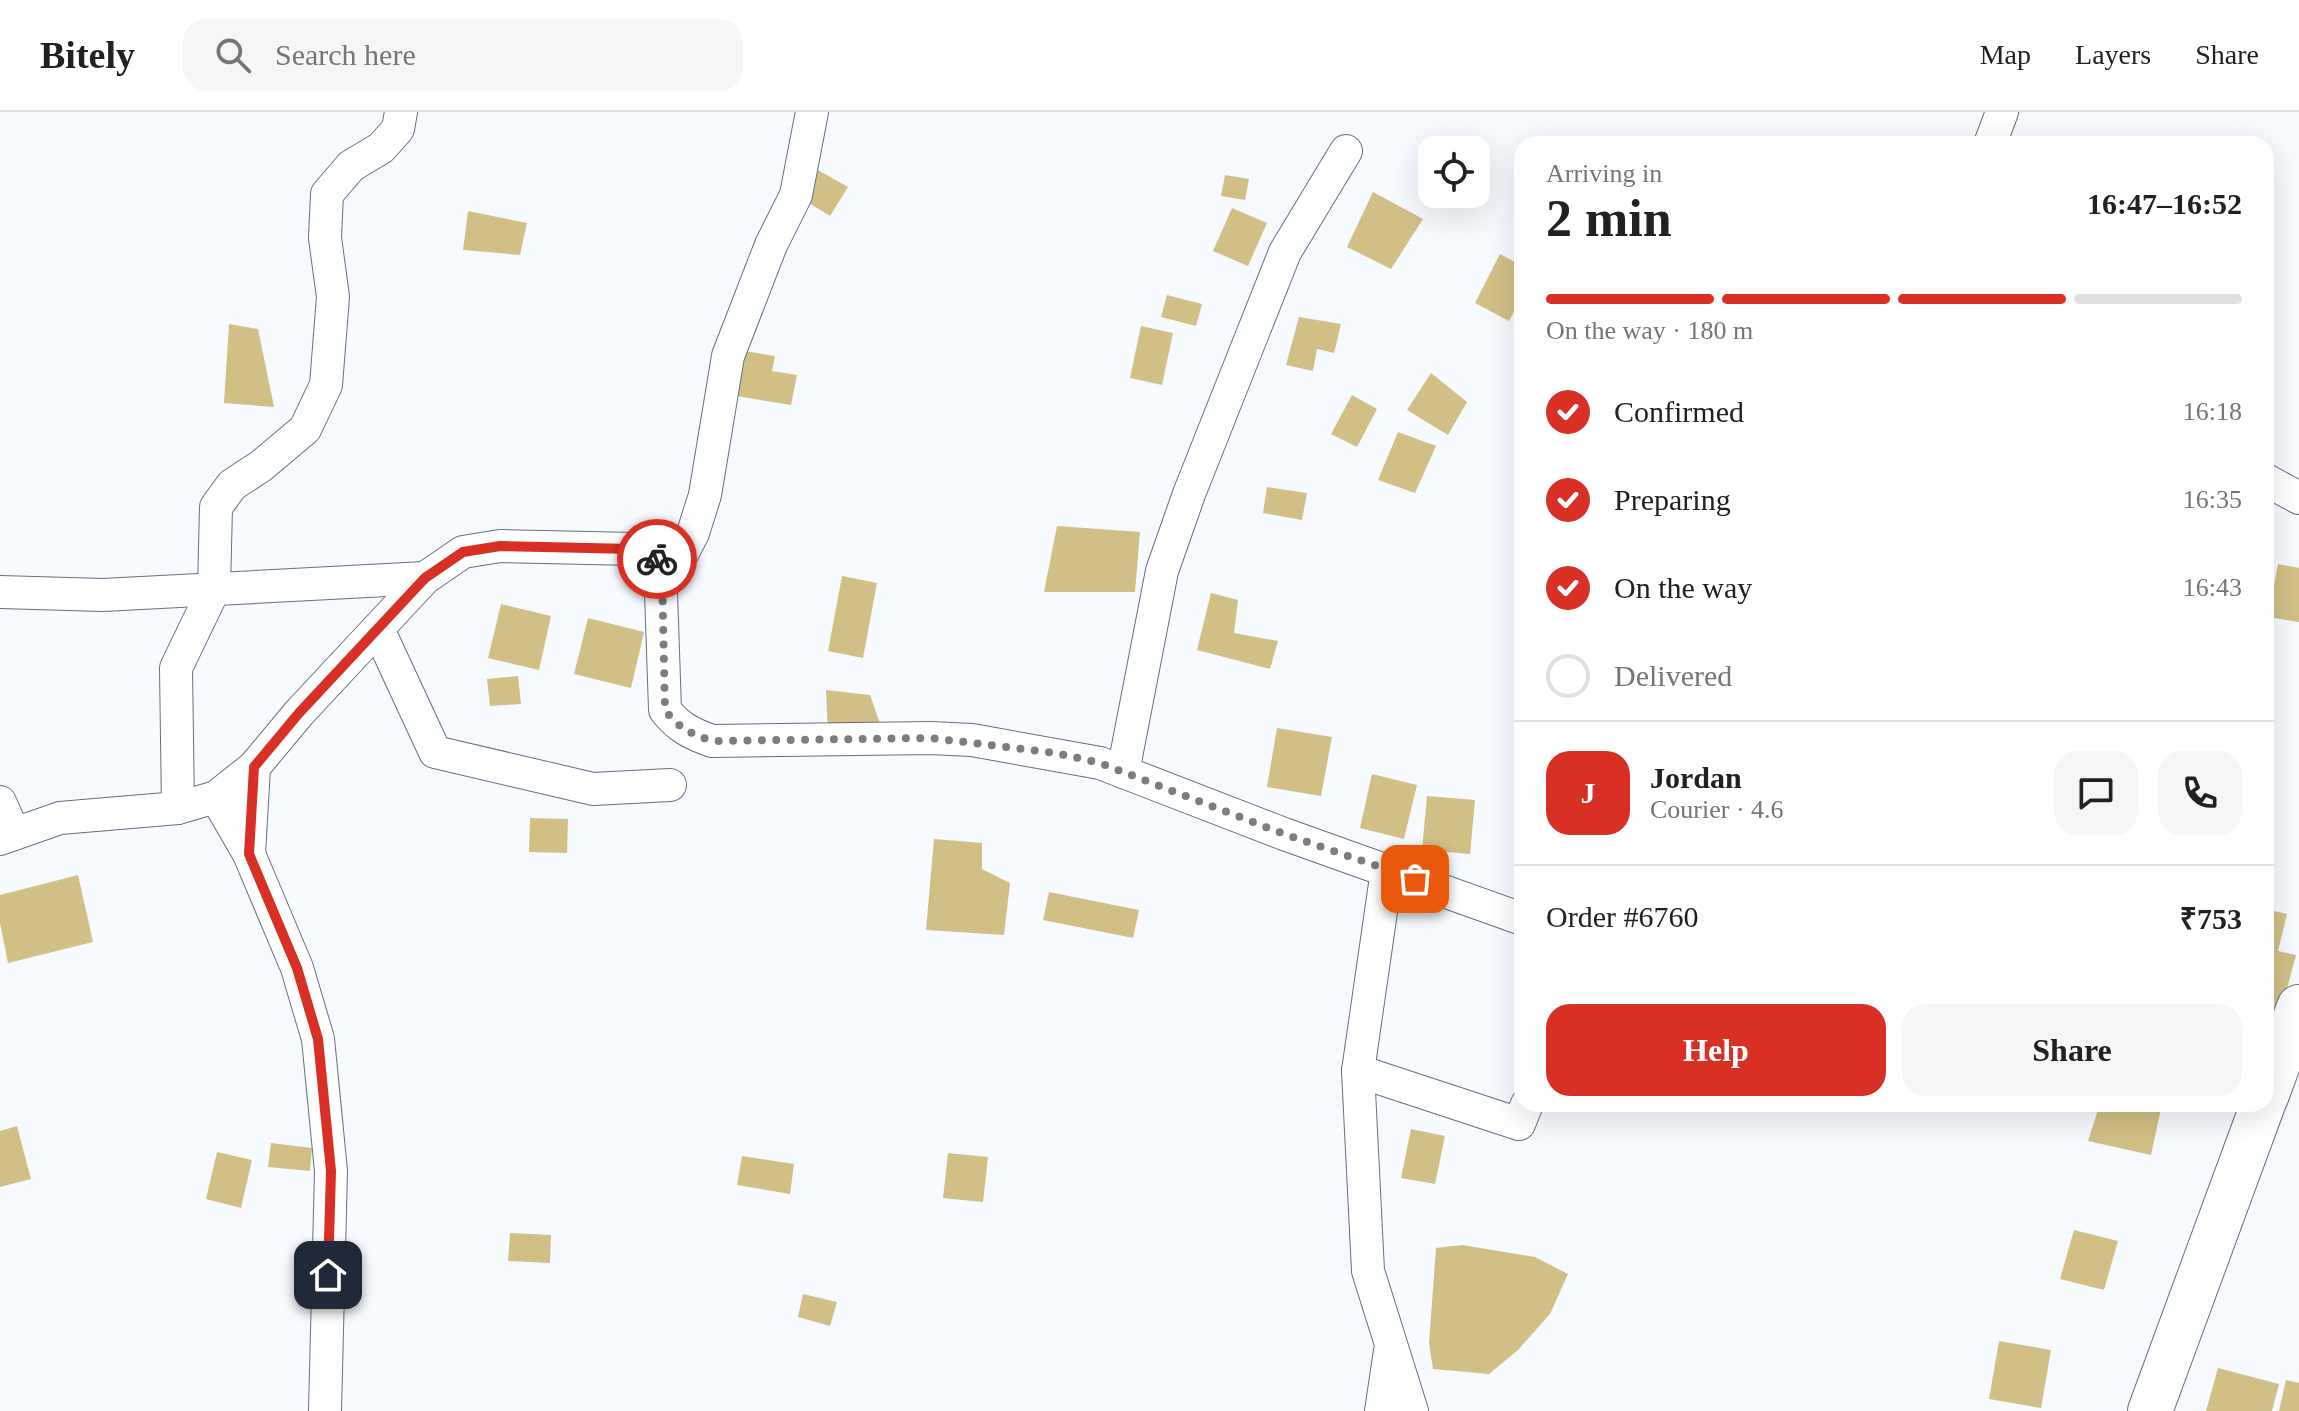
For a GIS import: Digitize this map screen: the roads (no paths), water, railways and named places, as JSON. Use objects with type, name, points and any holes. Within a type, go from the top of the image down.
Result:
[{"type":"main road","points":[[2274,1073],[2288,1032]]},
{"type":"main road","points":[[2150,1411],[2260,1112]]},
{"type":"street","points":[[178,808],[176,668],[214,589],[216,507],[232,485],[261,466],[305,429],[326,385],[333,297],[325,238],[327,194],[351,166],[381,148],[398,129],[401,112]]},
{"type":"street","points":[[662,572],[680,558],[693,533],[705,495],[728,356],[771,245],[796,195],[812,112]]},
{"type":"street","points":[[1993,136],[2002,112]]},
{"type":"street","points":[[1123,772],[1162,571],[1285,252],[1346,151]]},
{"type":"street","points":[[2274,484],[2299,498]]},
{"type":"street","points":[[0,802],[7,837],[60,818],[178,808],[216,797],[254,767],[299,713],[425,578],[463,552],[500,546],[635,549],[655,557],[662,572],[665,710],[676,724],[689,733],[712,741],[972,740],[1056,753],[1123,772],[1514,916]]},
{"type":"street","points":[[0,592],[103,595],[425,578]]},
{"type":"street","points":[[378,629],[435,752],[593,789],[670,785]]},
{"type":"street","points":[[249,854],[254,767]]},
{"type":"street","points":[[216,797],[249,854],[297,968],[318,1039],[331,1171],[325,1411]]},
{"type":"street","points":[[1387,870],[1358,1071],[1368,1271],[1412,1411]]},
{"type":"street","points":[[1358,1071],[1519,1124],[1524,1112]]},
{"type":"street","points":[[1381,1411],[1392,1345]]}]
